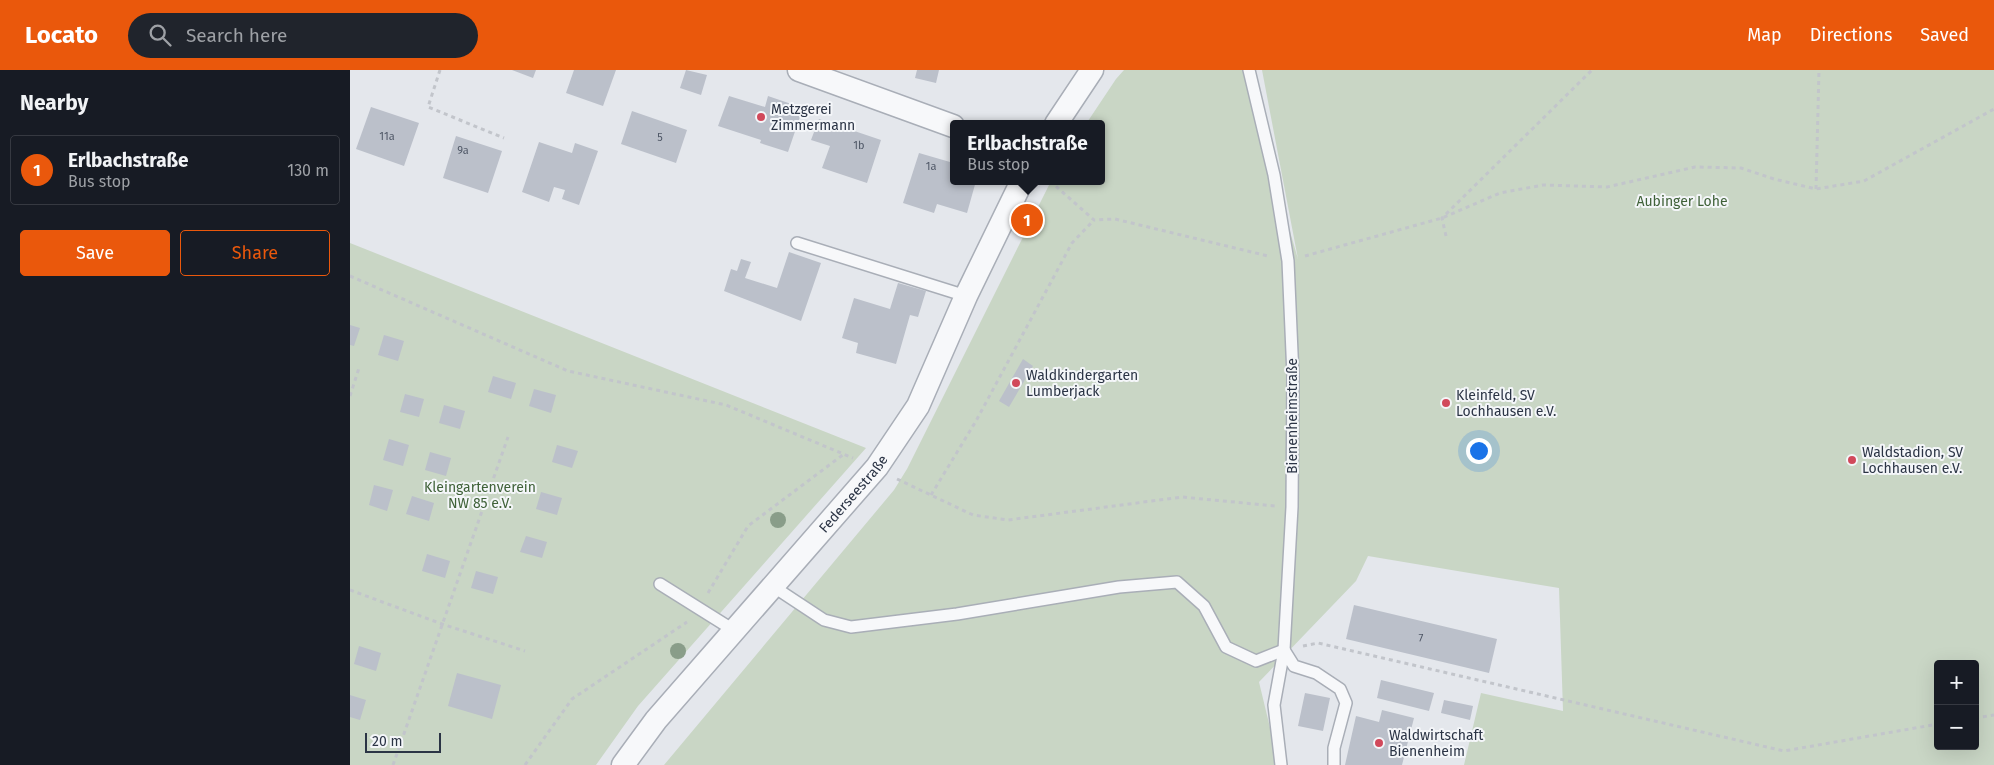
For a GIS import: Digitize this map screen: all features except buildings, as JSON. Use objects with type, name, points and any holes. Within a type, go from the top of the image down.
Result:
[{"type":"street","points":[[799,70],[950,125]]},
{"type":"street","points":[[1059,120],[1092,70]]},
{"type":"street","name":"Federseestraße","points":[[623,765],[656,720],[877,467],[918,406],[966,296],[1020,185]]},
{"type":"lane","name":"Bienenheimstraße","points":[[1248,70],[1274,175],[1288,261],[1293,376],[1292,507],[1284,650],[1274,705],[1281,765]]},
{"type":"lane","points":[[797,243],[966,296]]},
{"type":"lane","points":[[774,587],[824,620],[851,626],[957,614],[1119,587],[1177,582],[1204,606],[1226,647],[1256,661],[1284,650],[1294,666],[1316,673],[1340,689],[1346,703],[1334,748],[1334,765]]},
{"type":"lane","points":[[660,584],[735,631]]},
{"type":"path","points":[[440,70],[428,107],[504,138]]},
{"type":"path","points":[[1442,218],[1592,70]]},
{"type":"path","points":[[1816,189],[1819,70]]},
{"type":"path","points":[[930,495],[976,421],[1072,243],[1094,220],[1115,219],[1288,261],[1442,218],[1500,193],[1543,185],[1608,187],[1695,167],[1741,168],[1774,179],[1816,189],[1864,182],[1994,109]]},
{"type":"path","points":[[1055,185],[1094,220]]},
{"type":"path","points":[[1442,218],[1446,236]]},
{"type":"path","points":[[350,276],[568,371],[726,405],[877,467],[930,495],[974,515],[1008,520],[1182,497],[1292,507]]},
{"type":"path","points":[[350,396],[359,368]]},
{"type":"path","points":[[393,765],[508,437]]},
{"type":"path","points":[[350,590],[442,624],[525,651]]},
{"type":"path","points":[[1284,650],[1318,643],[1784,750],[1934,725]]},
{"type":"path","points":[[1979,717],[1994,714]]},
{"type":"green space","name":"Aubinger Lohe","points":[[1124,70],[1243,70],[1298,259],[1262,70],[1994,70],[1994,765],[1464,765],[1481,693],[1563,711],[1559,588],[1368,556],[1356,581],[1259,682],[1279,765],[664,765],[894,490],[907,469],[1049,185],[1105,185],[1105,120],[1089,120]]},
{"type":"green space","name":"Kleingartenverein NW 85 e.V.","points":[[350,243],[866,448],[638,706],[596,765],[350,765]]},
{"type":"place","name":"Metzgerei Zimmermann","points":[[761,117]]},
{"type":"place","name":"Erlbachstraße","points":[[1027,220]]},
{"type":"place","name":"Waldkindergarten Lumberjack","points":[[1016,383]]},
{"type":"place","name":"Kleinfeld, SV Lochhausen e.V.","points":[[1446,403]]},
{"type":"place","name":"Waldstadion, SV Lochhausen e.V.","points":[[1852,460]]},
{"type":"place","name":"Waldwirtschaft Bienenheim","points":[[1379,743]]}]
